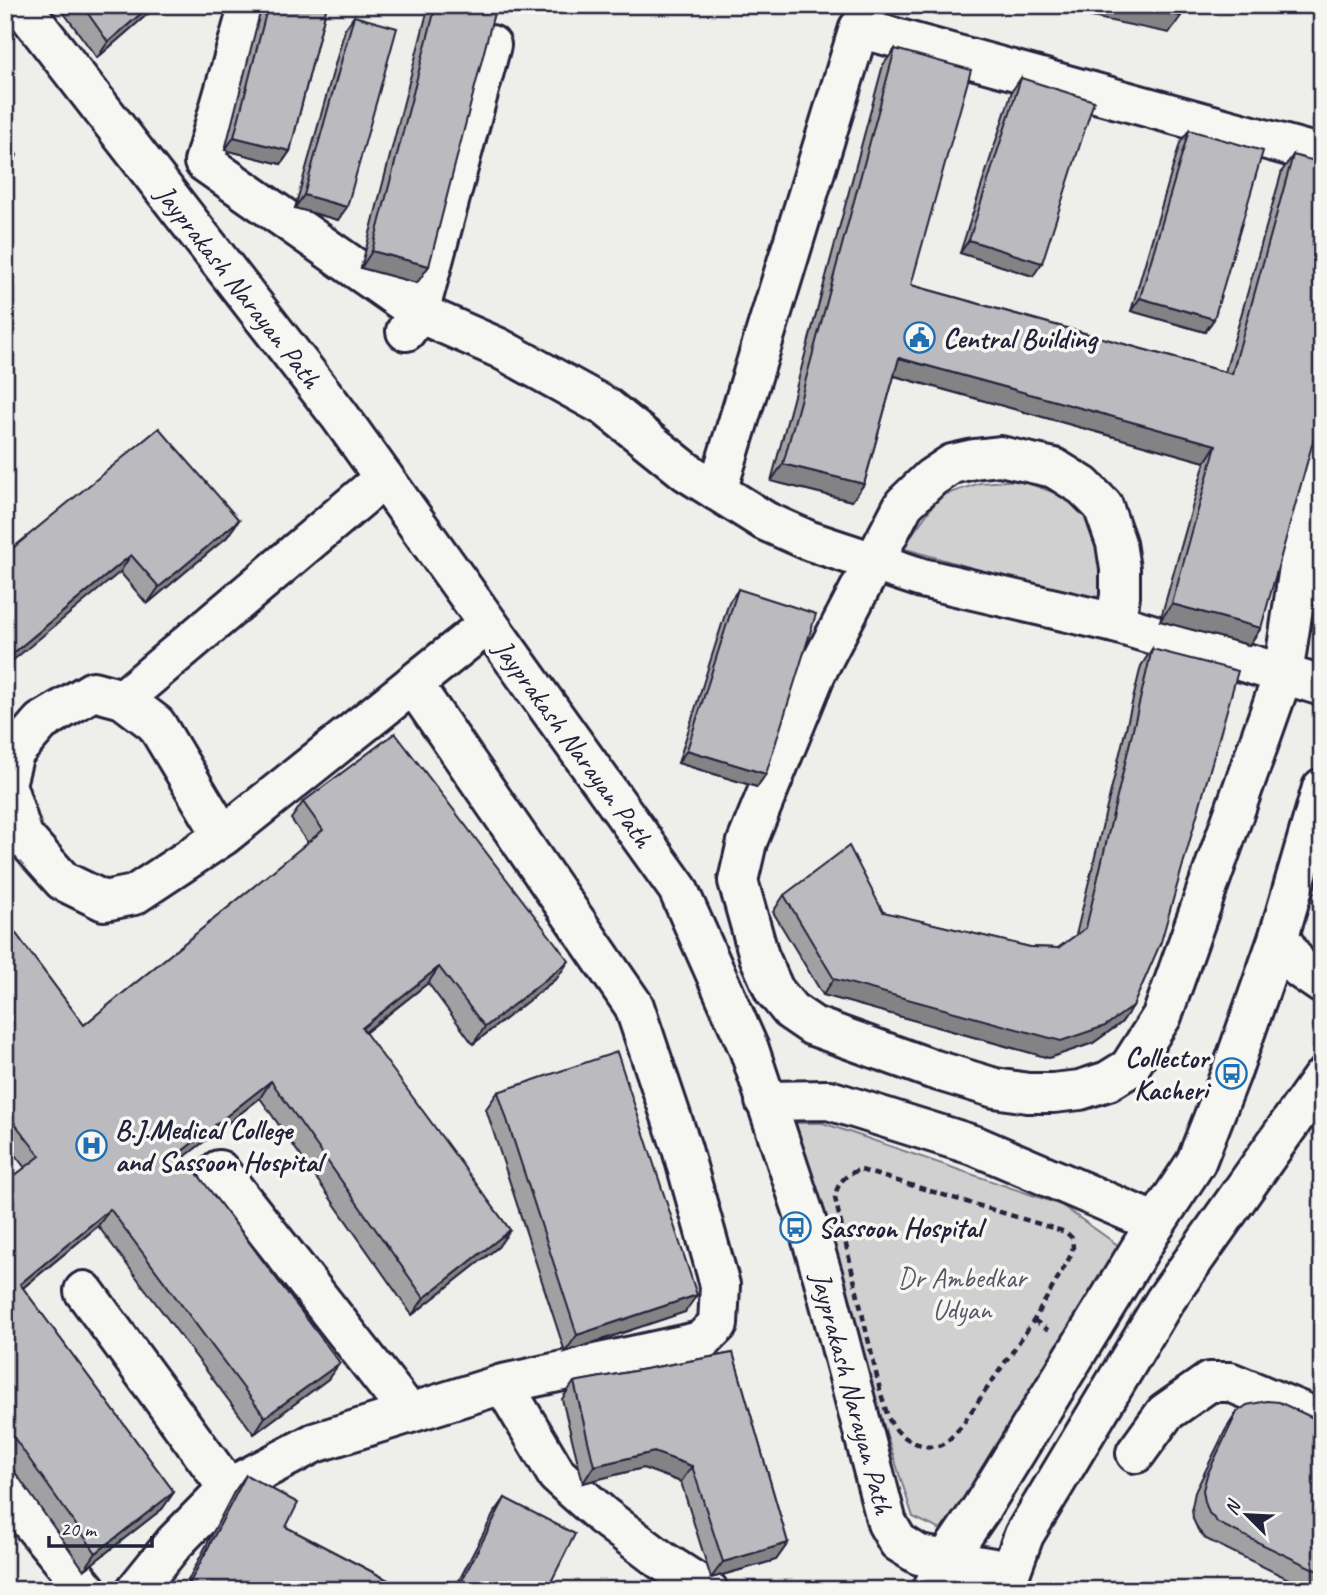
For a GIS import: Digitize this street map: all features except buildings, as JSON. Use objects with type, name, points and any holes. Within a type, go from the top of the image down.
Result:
[{"type":"main road","name":"Jayprakash Narayan Path","points":[[21,5],[339,415],[678,889],[749,1049],[823,1277],[887,1523],[898,1542],[919,1555],[939,1575],[1007,1580]]},
{"type":"main road","points":[[249,5],[204,162],[412,323],[499,348],[606,407],[687,472],[765,521],[810,541],[922,578],[1115,623],[1322,687]]},
{"type":"main road","points":[[717,491],[859,28],[1322,155]]},
{"type":"main road","points":[[412,323],[491,45]]},
{"type":"main road","points":[[1115,623],[1120,596],[1120,569],[1116,543],[1103,506],[1083,486],[1054,468],[1000,456],[974,458],[952,464],[930,478],[904,504],[816,673],[760,805],[747,842],[738,881],[759,956],[774,990],[791,1011],[813,1026],[932,1069],[995,1088],[1028,1093],[1080,1090],[1108,1081],[1129,1068],[1162,1016],[1283,675],[1322,431]]},
{"type":"main road","points":[[123,699],[384,478]]},
{"type":"main road","points":[[223,836],[156,724],[123,699],[93,691],[41,722],[14,753],[6,784],[23,836],[63,881],[104,901],[134,895],[223,836],[488,624]]},
{"type":"main road","points":[[136,1590],[174,1543],[229,1488],[314,1443],[503,1384],[701,1341],[718,1324],[720,1285],[682,1149],[634,1006],[413,684]]},
{"type":"main road","points":[[939,1575],[1196,1162],[1231,1073],[1279,936],[1322,788]]},
{"type":"main road","points":[[1279,936],[1300,969],[1322,984]]},
{"type":"main road","points":[[1007,1580],[1024,1535],[1164,1302],[1322,1078]]},
{"type":"main road","points":[[765,1101],[829,1100],[976,1146],[1156,1223]]},
{"type":"main road","points":[[219,1170],[409,1413]]},
{"type":"main road","points":[[84,1291],[229,1488]]},
{"type":"main road","points":[[1136,1453],[1165,1413],[1209,1382],[1230,1382],[1322,1420]]},
{"type":"main road","points":[[503,1384],[557,1475],[612,1523],[661,1560],[708,1590]]},
{"type":"main road","points":[[5,1491],[87,1590]]},
{"type":"path","points":[[861,1170],[1066,1232],[1072,1238],[1071,1255],[1034,1320],[960,1428],[948,1441],[937,1446],[927,1446],[908,1440],[890,1422],[881,1394],[835,1198],[843,1180],[854,1171],[861,1170]]},
{"type":"green space","points":[[1019,480],[1075,500],[1107,545],[1100,604],[902,548],[940,496],[980,483]]},
{"type":"green space","name":"Dr Ambedkar Udyan","points":[[787,1123],[823,1123],[1061,1205],[1122,1248],[954,1536],[913,1517]]},
{"type":"place","name":"Central Building","points":[[920,338]]},
{"type":"place","name":"Collector Kacheri","points":[[1231,1073]]},
{"type":"place","name":"B.J.Medical College and Sassoon Hospital","points":[[92,1145]]},
{"type":"place","name":"Sassoon Hospital","points":[[795,1227]]}]
